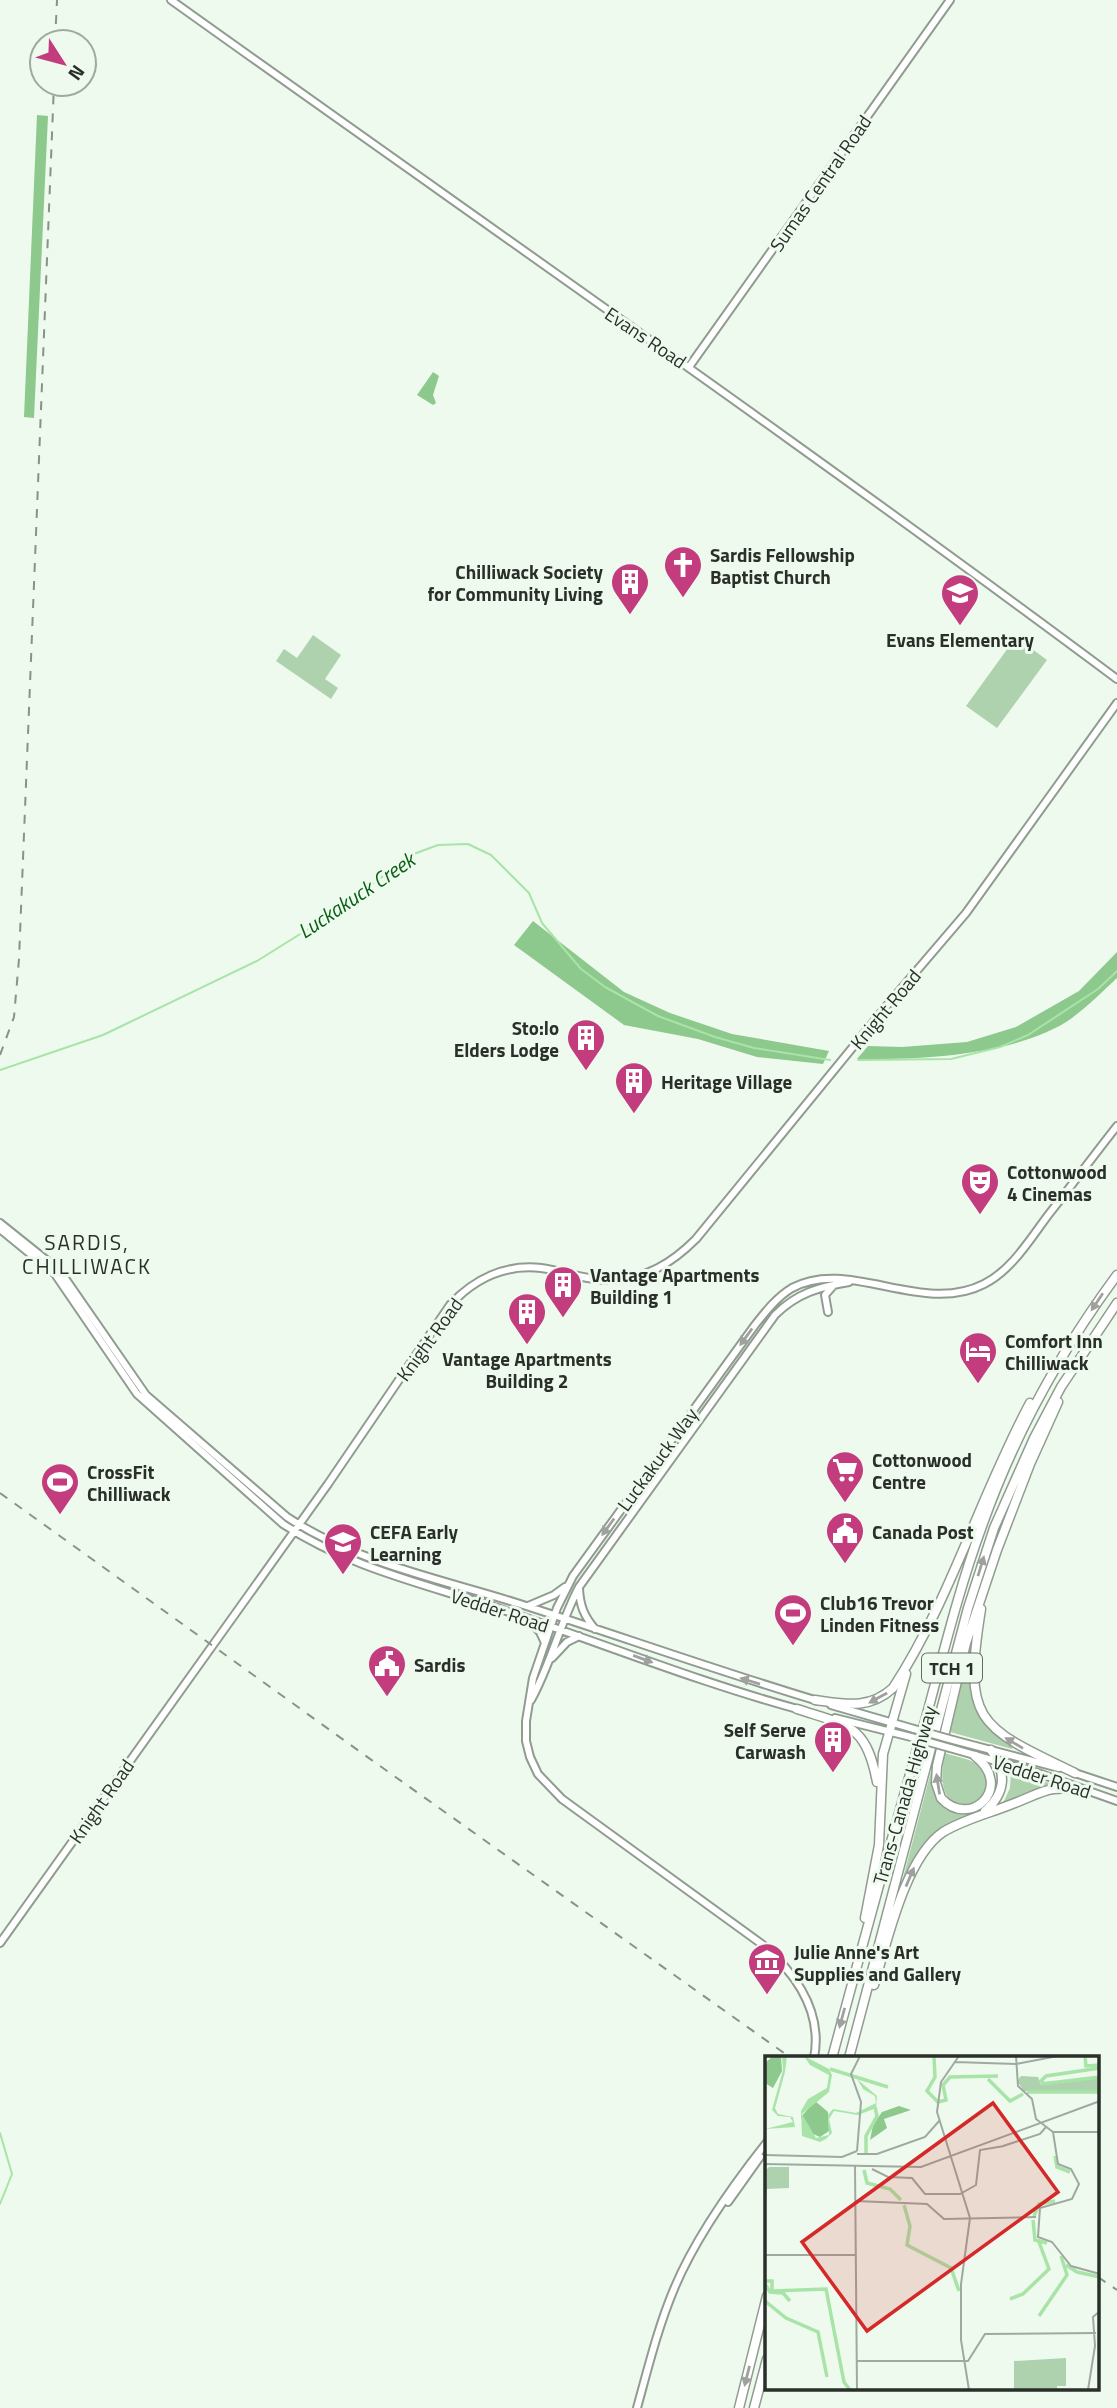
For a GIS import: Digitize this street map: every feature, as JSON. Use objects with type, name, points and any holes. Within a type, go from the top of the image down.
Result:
[{"type":"highway","name":"Trans-Canada Highway","points":[[833,2056],[976,1543],[991,1501],[1041,1392],[1078,1331],[1117,1275]]},
{"type":"highway","name":"Trans-Canada Highway","points":[[851,2056],[968,1608],[986,1550],[1034,1438],[1077,1362],[1117,1303]]},
{"type":"highway","points":[[815,1700],[864,1704],[880,1698],[893,1688],[943,1598],[1018,1426],[1078,1331]]},
{"type":"highway","points":[[975,1756],[983,1762],[990,1774],[992,1781],[989,1795],[973,1808],[955,1808],[941,1798],[936,1783],[937,1766],[966,1643],[1030,1464],[1077,1362]]},
{"type":"highway","points":[[985,1585],[973,1674],[976,1696],[983,1714],[1007,1739],[1075,1773]]},
{"type":"highway","points":[[849,1995],[875,1871],[881,1826],[882,1763],[903,1682],[917,1648]]},
{"type":"highway","points":[[797,1709],[845,1724],[862,1738],[871,1753],[881,1799]]},
{"type":"highway","points":[[980,1815],[992,1805],[1000,1792],[1000,1763],[991,1750]]},
{"type":"highway","points":[[851,2056],[888,1936],[917,1861],[924,1850],[942,1833],[1043,1790],[1058,1787],[1089,1791]]},
{"type":"highway","points":[[739,2408],[765,2303]]},
{"type":"highway","points":[[754,2408],[765,2367]]},
{"type":"street","name":"Evans Road","points":[[171,0],[587,298],[689,367],[1117,679]]},
{"type":"street","name":"Sumas Central Road","points":[[689,367],[950,0]]},
{"type":"street","name":"Knight Road","points":[[0,1943],[299,1525],[450,1305],[475,1282],[509,1269],[539,1268],[593,1279],[631,1278],[659,1269],[678,1257],[696,1239],[884,1009],[967,913],[1117,703]]},
{"type":"street","name":"Luckakuck Way","points":[[814,2056],[815,2034],[810,2007],[796,1980],[779,1960],[763,1945],[562,1799],[538,1774],[526,1741],[533,1678],[567,1586],[767,1309],[780,1296],[806,1282],[826,1278],[939,1294],[961,1292],[984,1284],[1009,1265],[1117,1126]]},
{"type":"street","name":"Vedder Road","points":[[0,1223],[60,1270],[146,1395],[299,1525],[345,1549],[815,1700],[911,1737],[1117,1801]]},
{"type":"street","name":"Vedder Road","points":[[0,1229],[55,1274],[137,1394],[283,1524],[340,1557],[528,1618],[673,1670],[797,1709],[914,1729],[1117,1787]]},
{"type":"street","name":"Luckakuck Way","points":[[528,1705],[541,1681],[579,1587],[775,1315],[801,1294],[818,1287],[853,1282]]},
{"type":"street","points":[[828,1312],[825,1296],[834,1284]]},
{"type":"street","points":[[527,1606],[554,1595],[567,1586]]},
{"type":"street","points":[[579,1587],[584,1614],[596,1629]]},
{"type":"street","points":[[528,1618],[545,1643]]},
{"type":"street","points":[[547,1665],[567,1642],[579,1636]]},
{"type":"street","points":[[637,2408],[653,2346],[675,2286],[699,2240],[742,2174],[765,2146]]},
{"type":"green space","points":[[37,115],[48,116],[34,418],[24,417]]},
{"type":"green space","points":[[433,372],[439,376],[433,395],[436,403],[433,405],[417,395]]},
{"type":"green space","points":[[313,635],[341,655],[325,679],[338,688],[331,699],[276,661],[284,649],[297,658]]},
{"type":"green space","points":[[1016,637],[1047,660],[997,728],[966,706]]},
{"type":"green space","points":[[533,921],[624,992],[670,1013],[732,1034],[829,1051],[823,1064],[757,1057],[698,1039],[624,1025],[514,945]]},
{"type":"green space","points":[[1117,952],[1117,978],[1072,1018],[1050,1030],[1025,1040],[969,1053],[857,1059],[868,1046],[902,1047],[967,1042],[1016,1027],[1079,991]]},
{"type":"green space","points":[[969,1642],[970,1685],[977,1706],[988,1724],[1013,1746],[1012,1749],[950,1732]]},
{"type":"green space","points":[[945,1753],[969,1760],[981,1767],[988,1779],[986,1790],[979,1799],[968,1804],[956,1803],[947,1796],[942,1780]]},
{"type":"green space","points":[[934,1760],[943,1804],[961,1813],[971,1814],[950,1825],[914,1861],[901,1886]]},
{"type":"green space","points":[[1015,1772],[1049,1785],[1002,1805],[1010,1788],[1011,1773]]},
{"type":"waterway","name":"Luckakuck Creek","points":[[0,1070],[103,1035],[257,961],[337,911],[411,855],[438,845],[468,844],[491,855],[529,893],[542,923],[581,969],[605,987],[658,1016],[715,1037],[754,1048],[830,1060]]},
{"type":"waterway","name":"Luckakuck Creek","points":[[858,1060],[951,1059],[1000,1047],[1028,1035],[1098,989],[1117,971]]},
{"type":"waterway","points":[[0,2133],[12,2174],[0,2204]]},
{"type":"railway","points":[[56,28],[57,0]]},
{"type":"railway","points":[[0,1055],[14,1017],[19,959],[53,98]]},
{"type":"railway","points":[[0,1493],[788,2056]]},
{"type":"railway","points":[[1100,2278],[1117,2290]]},
{"type":"place","name":"Sardis Fellowship Baptist Church","points":[[683,599]]},
{"type":"place","name":"Chilliwack Society for Community Living","points":[[630,616]]},
{"type":"place","name":"Evans Elementary","points":[[960,627]]},
{"type":"place","name":"Sto:lo Elders Lodge","points":[[586,1072]]},
{"type":"place","name":"Heritage Village","points":[[634,1115]]},
{"type":"place","name":"Cottonwood 4 Cinemas","points":[[980,1216]]},
{"type":"place","name":"Vantage Apartments Building 1","points":[[563,1319]]},
{"type":"place","name":"Vantage Apartments Building 2","points":[[527,1346]]},
{"type":"place","name":"Comfort Inn Chilliwack","points":[[978,1385]]},
{"type":"place","name":"Cottonwood Centre","points":[[845,1504]]},
{"type":"place","name":"CrossFit Chilliwack","points":[[60,1516]]},
{"type":"place","name":"Canada Post","points":[[845,1565]]},
{"type":"place","name":"CEFA Early Learning","points":[[343,1576]]},
{"type":"place","name":"Club16 Trevor Linden Fitness","points":[[793,1647]]},
{"type":"place","name":"Sardis","points":[[387,1698]]},
{"type":"place","name":"Self Serve Carwash","points":[[833,1774]]},
{"type":"place","name":"Julie Anne's Art Supplies and Gallery","points":[[767,1996]]},
{"type":"district","name":"SARDIS, CHILLIWACK","points":[[87,1254]]}]
